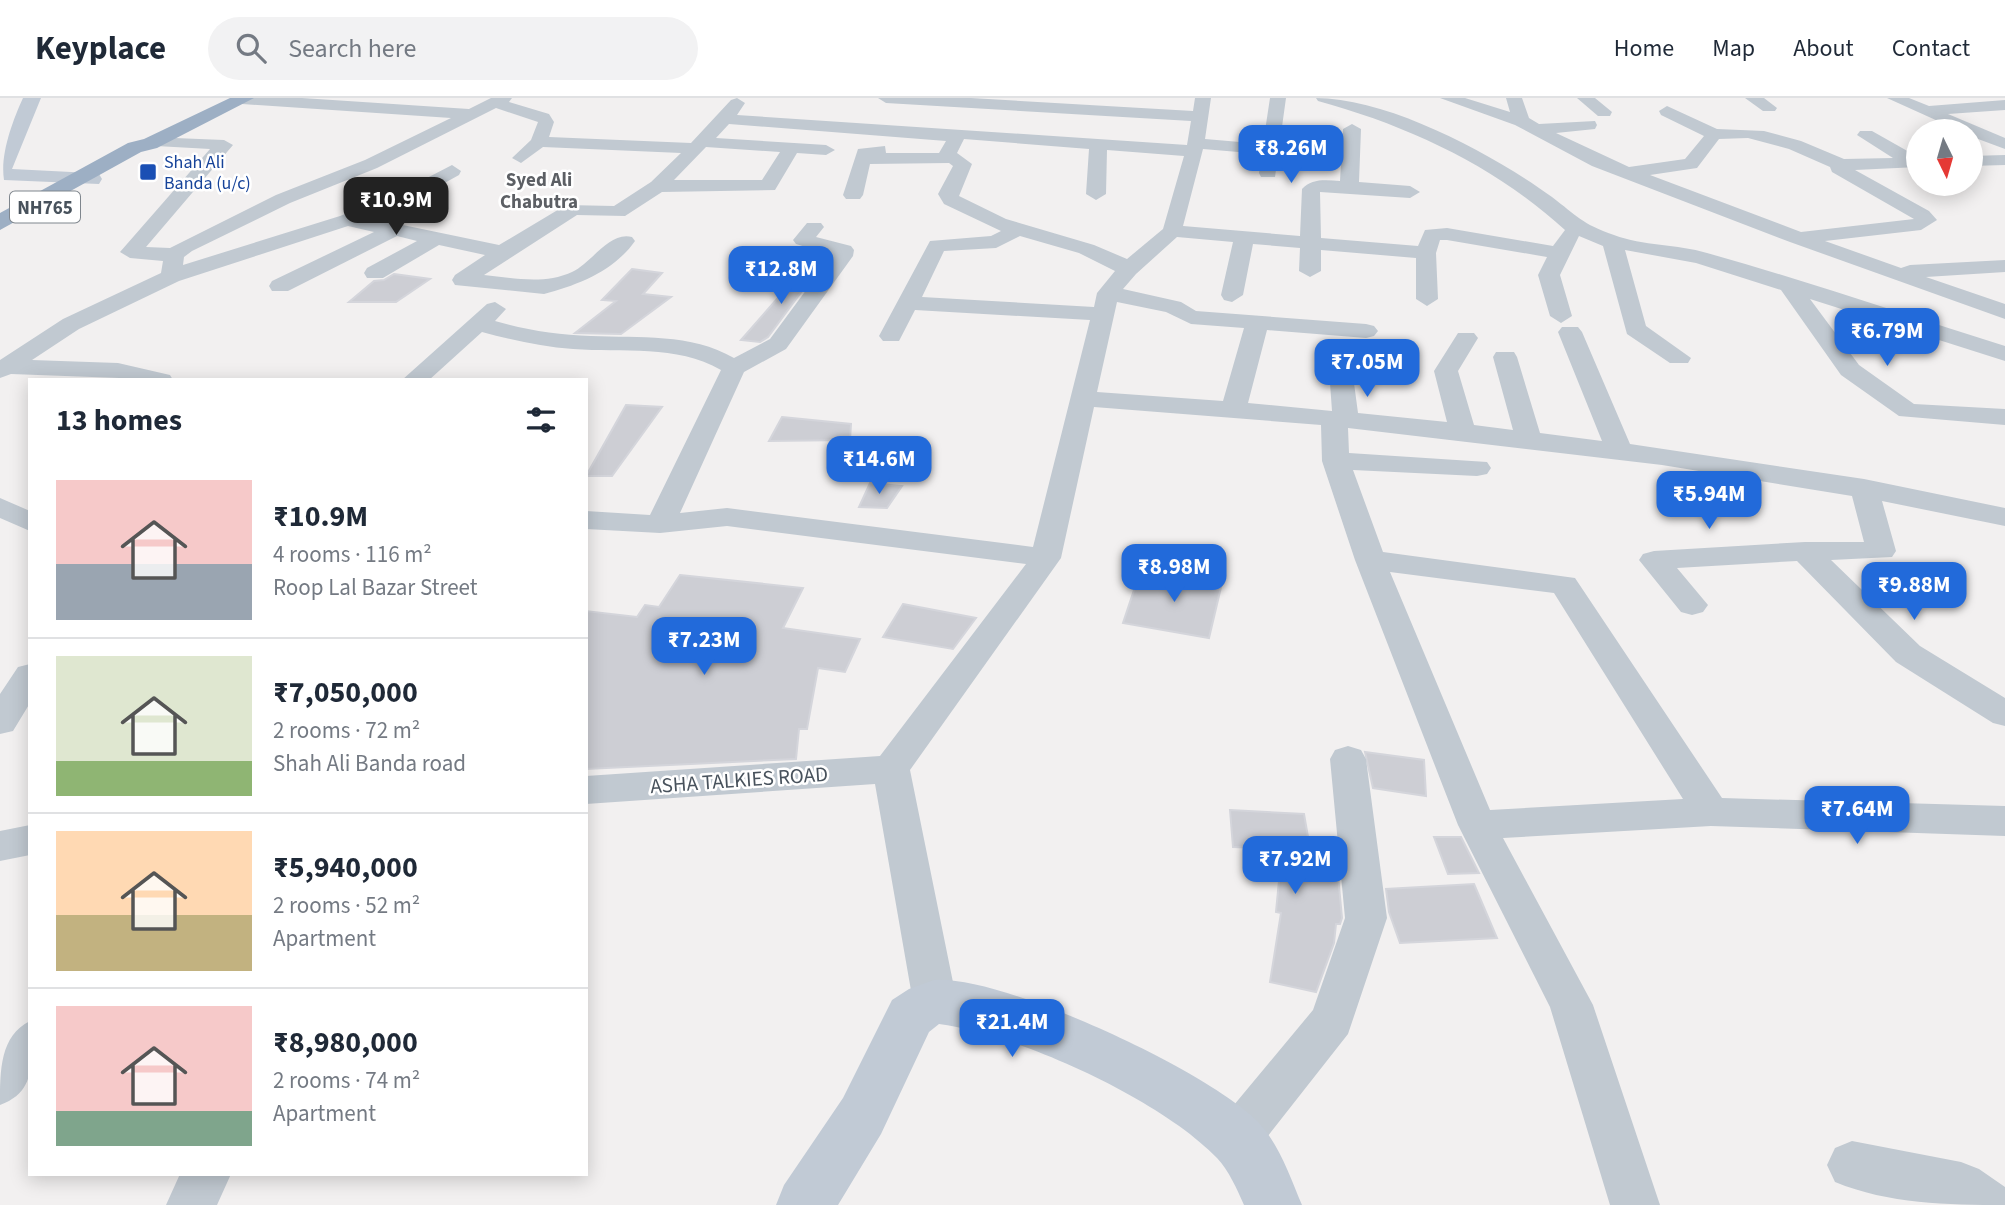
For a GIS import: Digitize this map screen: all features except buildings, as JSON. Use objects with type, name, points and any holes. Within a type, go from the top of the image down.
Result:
[{"type":"highway","name":"NH765","points":[[0,223],[243,99]]},
{"type":"highway","name":"NH765","points":[[0,236],[83,179]]},
{"type":"main road","points":[[32,98],[4,172],[83,179]]},
{"type":"main road","points":[[805,1205],[862,1116],[910,1016],[921,1007],[935,1002],[954,1003],[1030,1025],[1114,1060],[1194,1107],[1236,1139],[1260,1174],[1273,1205]]},
{"type":"street","points":[[625,241],[581,276],[544,287],[463,280],[502,252],[573,209],[618,212],[658,186],[725,119],[741,98]]},
{"type":"street","points":[[886,98],[1074,103],[1198,127],[1272,150]]},
{"type":"street","points":[[1268,173],[1279,98]]},
{"type":"street","points":[[1324,98],[1386,115],[1455,146],[1545,201],[1574,227],[1612,242],[1700,257],[2005,354]]},
{"type":"street","points":[[1448,98],[1529,125],[1598,162],[1626,173],[1797,238],[2001,309]]},
{"type":"street","points":[[1514,98],[1529,125]]},
{"type":"street","points":[[1585,98],[1604,112]]},
{"type":"street","points":[[1753,98],[1769,108]]},
{"type":"street","points":[[1895,98],[2005,144]]},
{"type":"street","points":[[243,99],[476,114]]},
{"type":"street","points":[[172,266],[185,247],[283,199],[371,164],[500,101],[543,118],[546,122],[539,142],[521,158]]},
{"type":"street","points":[[1669,104],[1711,133]]},
{"type":"street","points":[[1926,110],[2005,105]]},
{"type":"street","points":[[725,119],[957,137],[960,134],[1098,143],[1198,127]]},
{"type":"street","points":[[1529,125],[1589,125]]},
{"type":"street","points":[[935,1002],[891,769],[1046,558],[1105,303],[1128,269],[1172,231],[1198,127]]},
{"type":"street","points":[[1349,187],[1352,129]]},
{"type":"street","points":[[1671,131],[1745,133],[1782,138],[1841,165],[1906,162]]},
{"type":"street","points":[[853,195],[864,153],[876,154],[895,133]]},
{"type":"street","points":[[1626,173],[1691,164],[1711,133]]},
{"type":"street","points":[[1866,135],[1906,157]]},
{"type":"street","points":[[948,158],[957,137]]},
{"type":"street","points":[[539,142],[826,150]]},
{"type":"street","points":[[153,143],[224,145],[130,252],[172,266]]},
{"type":"street","points":[[1096,194],[1098,143]]},
{"type":"street","points":[[658,186],[768,186],[792,148]]},
{"type":"street","points":[[862,159],[948,158],[963,164],[948,197],[981,216],[1079,245],[1128,269]]},
{"type":"street","points":[[1983,161],[2005,160]]},
{"type":"street","points":[[1797,238],[1922,224],[1927,220],[1850,177],[1838,169],[1841,165]]},
{"type":"street","points":[[3,369],[71,324],[172,266],[347,220],[405,197],[452,171]]},
{"type":"street","points":[[1310,271],[1313,187],[1410,192]]},
{"type":"street","points":[[347,220],[502,252]]},
{"type":"street","points":[[660,524],[734,368],[778,344],[842,256],[844,250],[837,247],[803,240],[814,227]]},
{"type":"street","points":[[1574,227],[1549,275],[1565,324],[1619,450]]},
{"type":"street","points":[[279,286],[396,229]]},
{"type":"street","points":[[891,336],[939,244],[996,242],[1018,229]]},
{"type":"street","points":[[1172,231],[1426,253]]},
{"type":"street","points":[[1427,299],[1426,253],[1430,236],[1441,233],[1559,253]]},
{"type":"street","points":[[375,273],[438,237]]},
{"type":"street","points":[[1232,295],[1244,237]]},
{"type":"street","points":[[1612,242],[1635,329],[1679,358]]},
{"type":"street","points":[[1893,272],[2005,266]]},
{"type":"street","points":[[1788,284],[1850,370],[1908,411],[2005,417]]},
{"type":"street","points":[[416,378],[519,285]]},
{"type":"street","points":[[910,303],[1105,303],[1173,307],[1191,317],[1366,331]]},
{"type":"street","points":[[1234,409],[1257,323]]},
{"type":"street","points":[[479,324],[514,335],[570,342],[661,345],[718,356],[734,368]]},
{"type":"street","points":[[1463,433],[1446,371],[1466,338]]},
{"type":"street","points":[[1505,357],[1528,440]]},
{"type":"street","points":[[3,369],[118,370],[152,378]]},
{"type":"street","points":[[1084,399],[1234,409],[1341,408],[1463,433],[1619,450],[1864,487],[2000,522]]},
{"type":"street","points":[[1341,408],[1336,461],[1370,560],[1477,825],[1570,1005],[1635,1205]]},
{"type":"street","points":[[1336,461],[1477,468]]},
{"type":"street","points":[[1692,605],[1654,560],[1805,551],[1881,551],[1864,487]]},
{"type":"street","points":[[0,507],[28,521]]},
{"type":"street","points":[[588,520],[660,524],[727,517],[1046,558]]},
{"type":"street","points":[[1805,551],[1908,654],[2005,714]]},
{"type":"street","points":[[1370,560],[1564,585],[1711,812]]},
{"type":"street","points":[[0,722],[28,678]]},
{"type":"street","points":[[1236,1139],[1332,1020],[1366,918],[1348,759]]},
{"type":"street","name":"ASHA TALKIES ROAD","points":[[588,790],[891,769]]},
{"type":"street","points":[[1477,825],[1711,812],[2005,821]]},
{"type":"street","points":[[0,846],[28,839]]},
{"type":"street","points":[[0,1084],[28,1044]]},
{"type":"street","points":[[1852,1166],[1961,1186],[1988,1205]]},
{"type":"street","points":[[191,1205],[205,1176]]},
{"type":"place","name":"Shah Ali Banda (u/c)","points":[[148,172]]},
{"type":"district","name":"Syed Ali Chabutra","points":[[539,190]]}]
